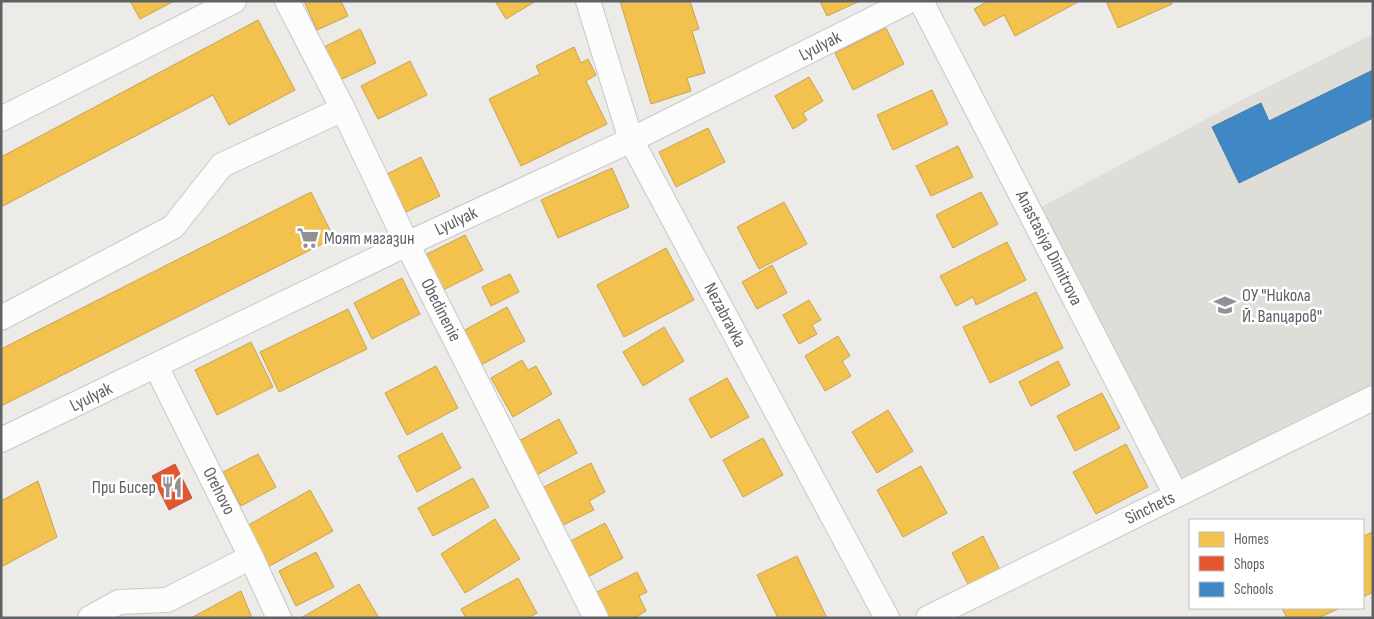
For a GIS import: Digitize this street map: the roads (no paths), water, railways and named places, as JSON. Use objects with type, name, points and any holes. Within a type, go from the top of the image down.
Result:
[{"type":"street","points":[[1,118],[234,1]]},
{"type":"street","name":"Obedinenie","points":[[287,1],[343,109],[407,244],[596,618]]},
{"type":"street","name":"Nezabravka","points":[[588,1],[631,140],[887,618]]},
{"type":"street","name":"Lyulyak","points":[[1,440],[407,244],[631,140],[909,1]]},
{"type":"street","name":"Anastasiya Dimitrova","points":[[921,1],[1176,495]]},
{"type":"street","points":[[1,318],[173,227],[222,165],[343,109]]},
{"type":"street","name":"Orehovo","points":[[156,366],[252,557],[279,618]]},
{"type":"street","name":"Sinchets","points":[[928,618],[1373,398]]},
{"type":"street","points":[[90,618],[119,602],[166,600],[252,557]]},
{"type":"place","name":"Моят магазин","points":[[308,238]]},
{"type":"place","name":"ОУ \"Никола Й. Вапцаров\"","points":[[1225,305]]},
{"type":"place","name":"При Бисер","points":[[172,487]]}]
